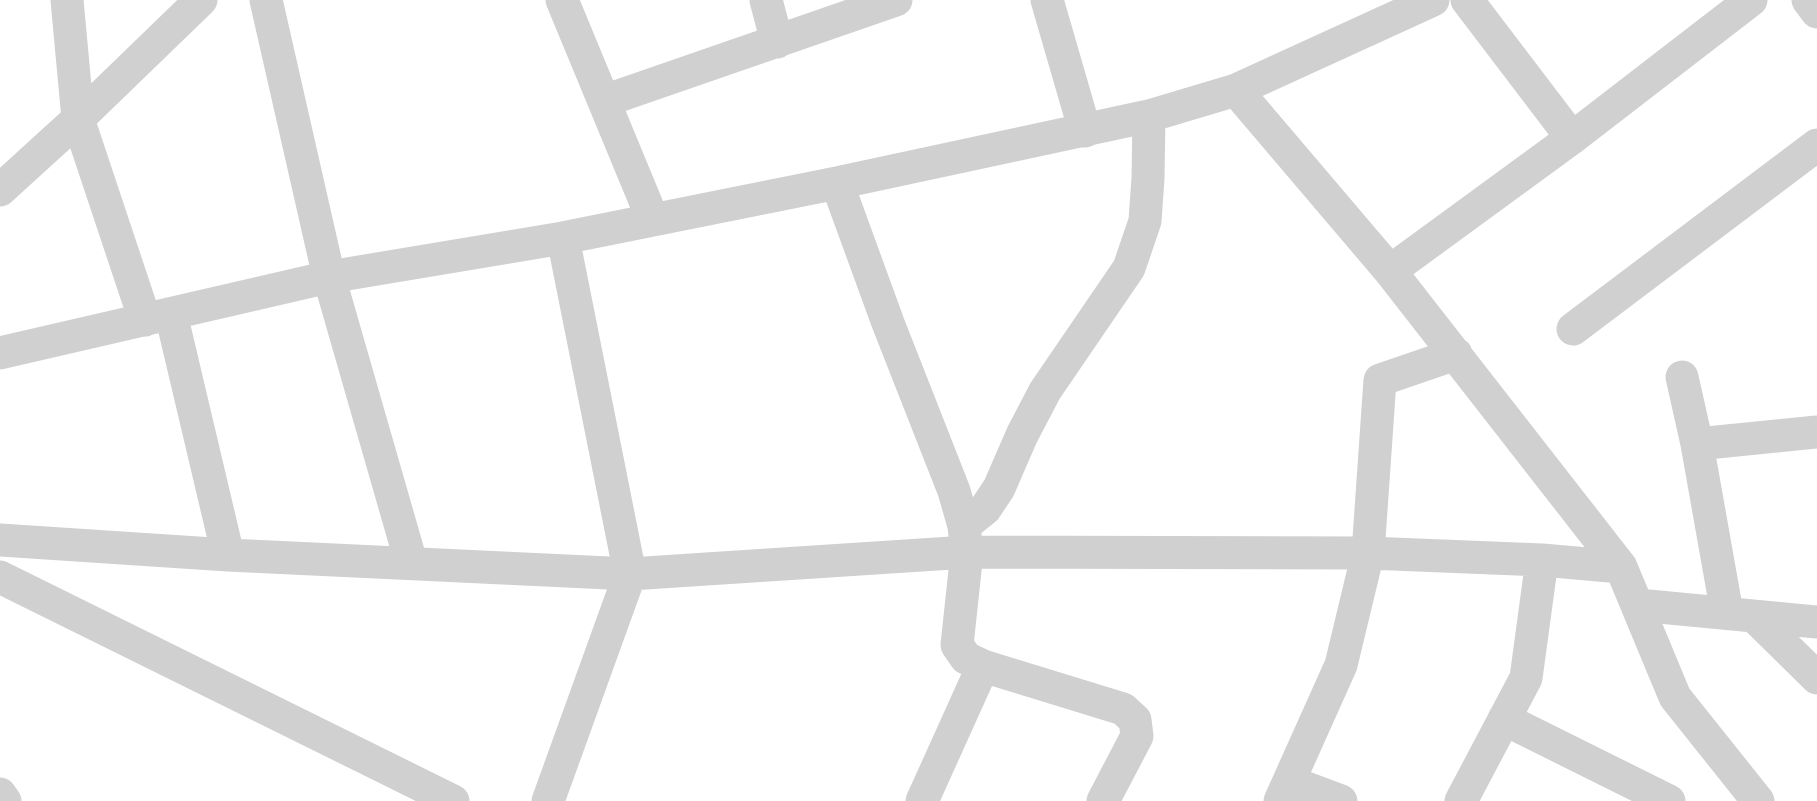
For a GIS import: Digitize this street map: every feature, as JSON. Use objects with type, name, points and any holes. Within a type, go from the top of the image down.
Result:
[{"type":"street","points":[[67,0],[78,119],[158,317],[228,555]]},
{"type":"street","points":[[0,190],[78,119],[201,0]]},
{"type":"street","points":[[266,0],[329,278],[411,562]]},
{"type":"street","points":[[562,0],[653,220]]},
{"type":"street","points":[[766,0],[777,42]]},
{"type":"street","points":[[604,101],[896,0]]},
{"type":"street","points":[[1047,0],[1085,131]]},
{"type":"street","points":[[3,344],[158,317],[329,278],[563,238],[1149,117],[1236,90],[1433,0]]},
{"type":"street","points":[[1467,0],[1572,138]]},
{"type":"street","points":[[1390,271],[1572,138],[1751,0]]},
{"type":"street","points":[[1808,0],[1817,12]]},
{"type":"street","points":[[1236,90],[1390,271],[1622,567],[1675,697],[1758,801]]},
{"type":"street","points":[[965,539],[999,488],[1022,435],[1045,391],[1129,268],[1145,221],[1149,117]]},
{"type":"street","points":[[1573,329],[1817,146]]},
{"type":"street","points":[[837,183],[892,333],[954,491],[965,539],[957,645],[966,658],[982,666],[1123,709],[1135,720],[1137,736],[1103,801]]},
{"type":"street","points":[[548,801],[630,574],[563,238]]},
{"type":"street","points":[[1341,801],[1285,791],[1341,665],[1368,553],[1380,380],[1456,354]]},
{"type":"street","points":[[1682,377],[1741,615],[1817,678]]},
{"type":"street","points":[[1697,444],[1817,432]]},
{"type":"street","points":[[0,540],[228,555],[630,574],[965,539],[1542,560],[1622,567]]},
{"type":"street","points":[[1461,801],[1526,678],[1542,560]]},
{"type":"street","points":[[0,577],[447,800]]},
{"type":"street","points":[[1638,605],[1817,622]]},
{"type":"street","points":[[922,801],[982,666]]},
{"type":"street","points":[[1504,718],[1669,801]]},
{"type":"street","points":[[0,794],[5,801]]}]
